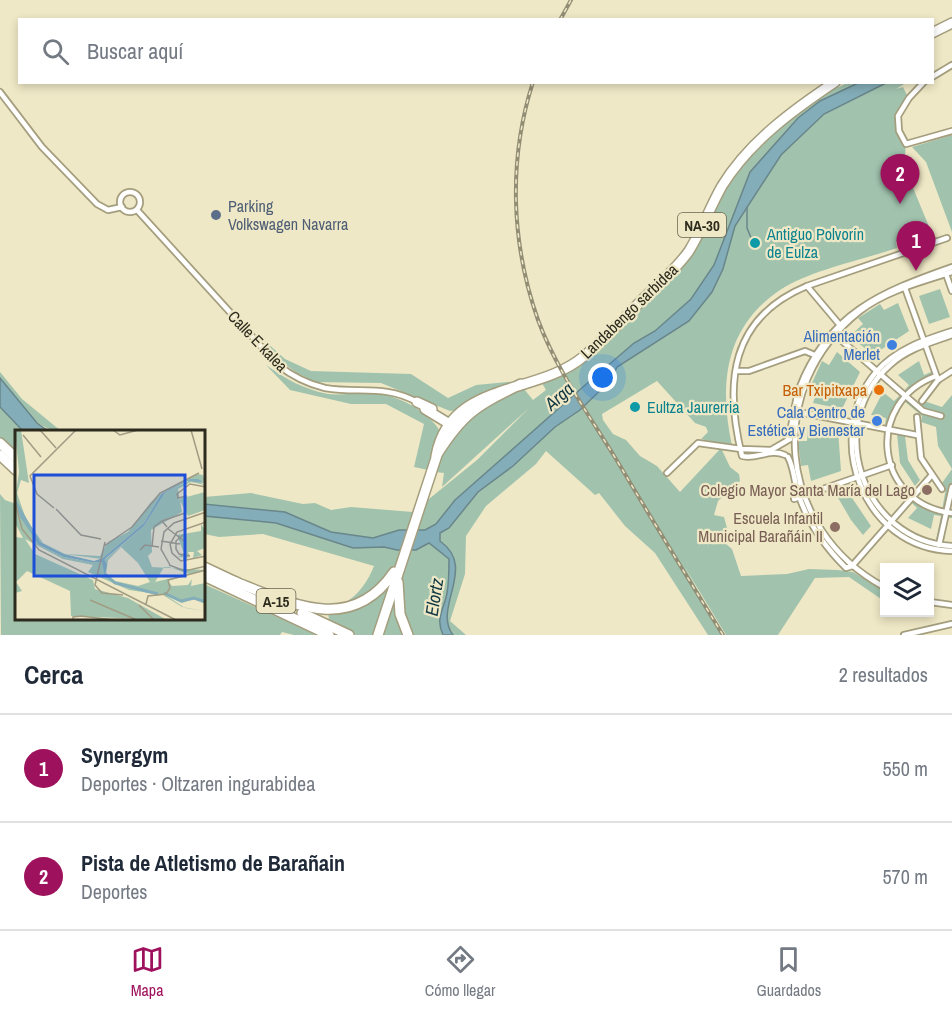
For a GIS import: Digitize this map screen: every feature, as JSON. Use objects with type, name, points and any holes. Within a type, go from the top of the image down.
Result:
[{"type":"highway","points":[[934,32],[952,23]]},
{"type":"highway","name":"Landabengo sarbidea","points":[[521,384],[562,369],[584,357],[675,267],[688,251],[723,185],[753,148],[781,122],[832,84]]},
{"type":"highway","points":[[448,421],[521,384]]},
{"type":"highway","points":[[379,632],[448,421],[482,398],[521,384]]},
{"type":"highway","points":[[417,402],[441,423],[443,434]]},
{"type":"highway","points":[[417,402],[448,421]]},
{"type":"highway","points":[[436,456],[458,423],[476,407]]},
{"type":"highway","points":[[425,409],[448,421]]},
{"type":"highway","points":[[436,456],[448,433],[448,421]]},
{"type":"highway","points":[[0,443],[15,457]]},
{"type":"highway","points":[[0,455],[15,469]]},
{"type":"highway","name":"A-15","points":[[206,568],[349,635]]},
{"type":"highway","points":[[233,581],[306,610],[336,614],[367,603],[378,595],[397,573]]},
{"type":"highway","points":[[397,573],[398,603],[402,622],[408,635]]},
{"type":"highway","name":"A-15","points":[[206,577],[329,635]]},
{"type":"street","points":[[934,76],[952,65]]},
{"type":"street","points":[[922,84],[909,98],[898,116],[899,131],[906,144],[952,131]]},
{"type":"street","points":[[0,92],[42,147],[97,204],[108,210],[122,207],[130,212],[137,210],[141,200],[138,194],[131,191],[122,195],[122,207]]},
{"type":"street","name":"Calle E kalea","points":[[137,210],[146,216],[278,365],[291,375],[325,387],[383,390],[417,402]]},
{"type":"street","points":[[796,453],[787,456],[772,452],[744,457],[741,450],[734,423],[732,387],[734,372],[744,342],[758,321],[777,302],[807,286],[947,238]]},
{"type":"street","points":[[667,473],[698,443],[741,450],[771,450],[782,444],[788,439],[799,390],[817,356],[841,325],[887,291],[952,267]]},
{"type":"street","points":[[799,497],[796,467],[798,412],[817,356],[841,325],[869,305],[905,288],[949,273],[952,291]]},
{"type":"street","points":[[807,286],[841,325]]},
{"type":"street","points":[[905,288],[937,378]]},
{"type":"street","points":[[952,331],[924,342],[899,357],[878,374],[861,396],[854,423],[851,454],[858,477],[889,523],[922,545],[952,551]]},
{"type":"street","points":[[835,335],[924,412],[941,416]]},
{"type":"street","points":[[924,342],[952,335]]},
{"type":"street","points":[[738,371],[750,371],[805,351],[817,356]]},
{"type":"street","points":[[952,371],[905,397],[888,430],[886,446],[891,465],[902,488],[911,498],[952,513]]},
{"type":"street","points":[[922,401],[937,378]]},
{"type":"street","points":[[798,412],[917,435]]},
{"type":"street","points":[[917,417],[921,458],[931,476],[942,489]]},
{"type":"street","points":[[788,439],[796,444]]},
{"type":"street","points":[[782,444],[799,497],[822,534],[852,566],[880,584]]},
{"type":"street","points":[[799,497],[891,465]]},
{"type":"street","points":[[852,566],[931,476]]},
{"type":"street","points":[[939,545],[952,487]]},
{"type":"street","points":[[889,523],[911,535],[939,545],[952,546]]},
{"type":"street","points":[[934,603],[952,605]]},
{"type":"street","points":[[904,635],[929,627],[952,624]]},
{"type":"green space","points":[[845,84],[856,84],[820,101],[798,118],[750,171],[714,265],[691,299],[655,331],[634,343],[584,386],[455,500],[436,524],[425,530],[399,530],[373,538],[331,532],[285,512],[206,504],[206,497],[251,493],[303,504],[315,503],[331,510],[351,507],[413,512],[477,460],[529,408],[442,487],[444,473],[435,472],[459,427],[478,410],[491,403],[524,389],[533,400],[546,390],[542,383],[568,370],[689,256],[707,231],[713,208],[737,171],[785,123],[828,92]]},
{"type":"green space","points":[[884,84],[904,84],[896,89],[903,87],[908,97],[896,117],[897,130],[906,144],[904,166],[930,229],[896,242],[897,248],[821,271],[792,283],[761,305],[747,322],[730,359],[726,401],[732,446],[701,439],[708,432],[706,427],[695,423],[657,381],[602,414],[603,420],[613,434],[626,440],[640,456],[657,466],[680,492],[721,448],[730,467],[739,474],[740,481],[718,501],[714,515],[724,517],[727,528],[725,543],[732,549],[741,576],[787,574],[809,569],[853,572],[880,589],[880,598],[849,577],[815,578],[778,635],[726,635],[684,566],[723,635],[708,635],[655,553],[625,526],[599,493],[595,495],[546,451],[536,464],[486,506],[466,536],[465,574],[450,621],[466,635],[356,635],[329,621],[328,608],[344,603],[357,594],[367,581],[374,566],[263,534],[219,537],[206,534],[206,516],[276,523],[353,548],[449,528],[478,492],[513,466],[555,427],[580,410],[611,380],[617,367],[689,321],[712,291],[723,269],[735,226],[781,155],[824,114]]},
{"type":"green space","points":[[952,135],[952,232],[926,162],[912,147]]},
{"type":"green space","points":[[940,289],[950,317],[929,324],[919,296]]},
{"type":"green space","points":[[898,303],[909,331],[873,355],[850,336],[863,324],[858,318],[880,304],[884,310]]},
{"type":"green space","points":[[265,341],[285,359],[311,371],[411,374],[448,398],[476,385],[519,381],[472,399],[460,410],[450,411],[381,383],[315,382],[279,360]]},
{"type":"green space","points":[[837,352],[860,372],[842,409],[813,403],[818,388],[811,385],[822,361],[829,365]]},
{"type":"green space","points":[[919,361],[924,375],[931,372],[933,379],[922,384],[909,395],[919,404],[927,402],[942,407],[952,395],[952,469],[938,446],[936,427],[921,422],[922,416],[904,401],[891,426],[885,425],[886,418],[871,415],[883,392],[894,401],[900,395],[884,380],[886,377],[904,391],[909,385],[898,375]]},
{"type":"green space","points":[[266,365],[295,383],[319,392],[383,394],[412,405],[428,417],[440,431],[428,470],[414,467],[424,424],[386,404],[351,404],[290,390]]},
{"type":"green space","points":[[0,372],[22,399],[60,430],[51,430],[34,420],[0,378]]},
{"type":"green space","points":[[0,407],[22,430],[15,430],[15,452],[0,437]]},
{"type":"green space","points":[[808,425],[838,430],[841,471],[811,481],[808,465],[801,466],[798,441],[807,441]]},
{"type":"green space","points":[[897,434],[905,436],[908,460],[920,480],[915,486],[900,463]]},
{"type":"green space","points":[[952,469],[952,496],[949,512],[952,512],[952,518],[948,518],[944,541],[936,540],[941,516],[934,515],[931,529],[908,518],[917,508],[912,503],[916,498],[942,510],[946,488],[942,483]]},
{"type":"green space","points":[[848,492],[871,526],[863,535],[837,496]]},
{"type":"green space","points":[[0,494],[5,500],[15,504],[15,620],[206,620],[206,585],[317,635],[294,635],[282,632],[280,635],[1,635]]},
{"type":"water","points":[[856,84],[884,84],[824,114],[781,155],[735,226],[723,269],[712,292],[689,321],[617,367],[611,380],[580,410],[555,427],[513,466],[478,492],[449,528],[440,533],[440,541],[451,552],[455,563],[455,575],[447,612],[448,624],[453,635],[443,635],[440,624],[448,589],[449,559],[429,543],[416,550],[384,547],[353,548],[276,523],[206,516],[206,504],[285,512],[331,532],[373,538],[399,530],[425,530],[436,524],[455,500],[584,386],[634,343],[655,331],[691,299],[714,265],[750,172],[798,118],[820,101]]},
{"type":"water","points":[[0,378],[37,423],[47,430],[22,430],[0,407]]},
{"type":"waterway","points":[[747,207],[747,228],[752,240]]},
{"type":"railway","points":[[561,18],[571,0]]},
{"type":"railway","points":[[532,84],[519,141],[516,201],[522,261],[538,320],[554,356],[574,391],[723,635]]},
{"type":"place","name":"Pista de Atletismo de Barañain","points":[[900,204]]},
{"type":"place","name":"Parking Volkswagen Navarra","points":[[216,215]]},
{"type":"place","name":"Antiguo Polvorín de Eulza","points":[[755,243]]},
{"type":"place","name":"Synergym","points":[[916,271]]},
{"type":"place","name":"Alimentación Merlet","points":[[892,345]]},
{"type":"place","name":"Bar Txipitxapa","points":[[879,390]]},
{"type":"place","name":"Eultza Jaurerria","points":[[635,407]]},
{"type":"place","name":"Cala Centro de Estética y Bienestar","points":[[877,421]]},
{"type":"place","name":"Colegio Mayor Santa María del Lago","points":[[927,490]]},
{"type":"place","name":"Escuela Infantil Municipal Barañáin II","points":[[835,527]]},
{"type":"water label","name":"Arga","points":[[559,396]]},
{"type":"water label","name":"Elortz","points":[[434,597]]}]
